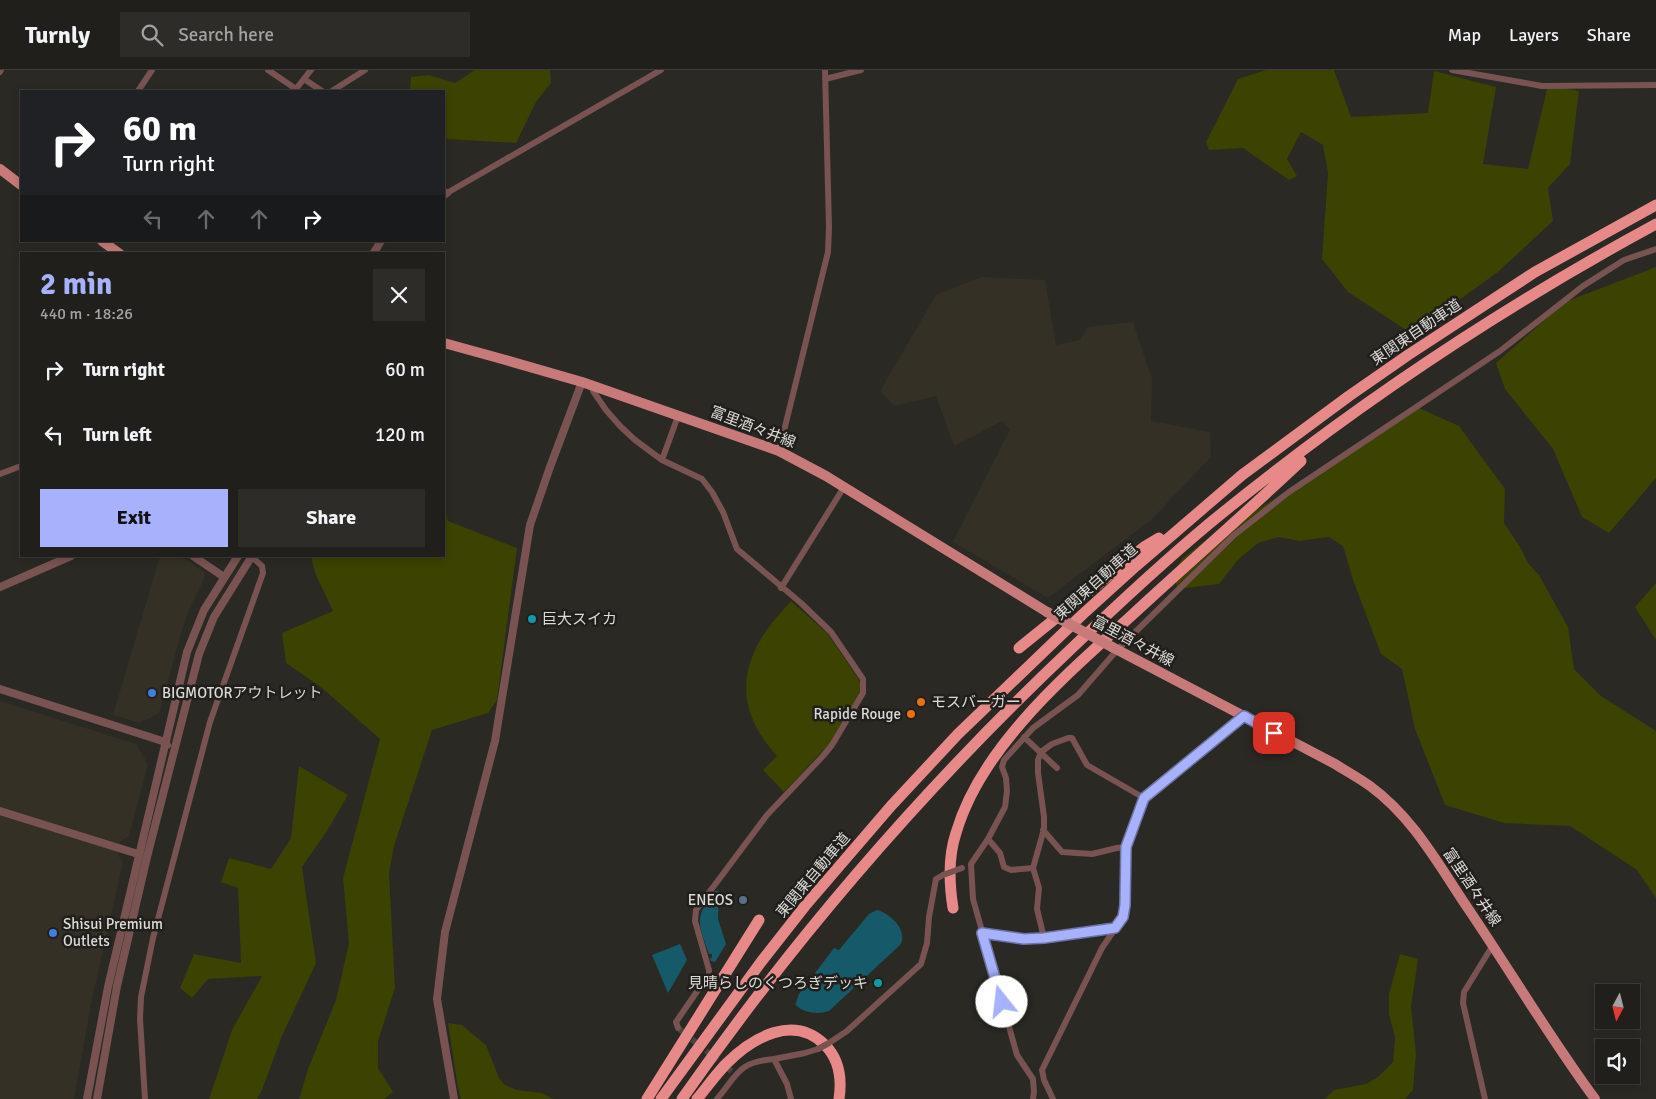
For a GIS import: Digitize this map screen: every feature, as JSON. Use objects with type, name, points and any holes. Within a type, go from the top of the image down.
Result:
[{"type":"highway","name":"東関東自動車道","points":[[661,1099],[766,955],[805,906],[891,806],[958,734],[1061,634],[1136,566],[1242,475],[1408,355],[1535,272],[1656,205]]},
{"type":"highway","points":[[682,1099],[748,1008],[821,916],[906,817],[972,745],[1148,578],[1210,524],[1358,410],[1490,321],[1656,224]]},
{"type":"highway","points":[[953,908],[950,877],[951,858],[961,818],[977,784],[997,753],[1020,723],[1066,676],[1342,422]]},
{"type":"highway","points":[[1019,648],[1144,548],[1198,512]]},
{"type":"highway","points":[[647,1099],[759,920]]},
{"type":"highway","points":[[697,1099],[726,1063],[753,1041],[782,1030],[793,1030],[818,1039],[832,1053],[839,1068],[839,1099]]},
{"type":"main road","points":[[0,169],[20,184]]},
{"type":"main road","points":[[103,242],[117,252]]},
{"type":"main road","name":"富里酒々井線","points":[[445,344],[502,358],[582,382],[779,450],[844,487],[1048,612],[1335,764],[1370,786],[1387,800],[1415,829],[1595,1099]]},
{"type":"street","points":[[139,90],[152,70]]},
{"type":"street","points":[[268,70],[296,89],[311,70]]},
{"type":"street","points":[[334,90],[365,70]]},
{"type":"street","points":[[445,194],[661,70]]},
{"type":"street","points":[[779,450],[828,252],[825,70]]},
{"type":"street","points":[[825,79],[861,70]]},
{"type":"street","points":[[1452,70],[1542,86],[1656,85]]},
{"type":"street","points":[[304,80],[320,90]]},
{"type":"street","points":[[717,1099],[742,1068],[754,1061],[805,1054],[829,1043],[847,1031],[921,964],[927,943],[929,917],[936,879],[971,864],[988,839],[1005,808],[1007,791],[1006,778],[1002,766],[1004,760],[1024,737],[1078,695],[1115,648],[1233,536],[1289,492],[1500,351],[1583,286],[1624,260],[1656,249]]},
{"type":"street","points":[[454,1099],[437,999],[445,932],[496,741],[530,525],[582,382]]},
{"type":"street","points":[[593,386],[593,391],[620,426],[635,440],[662,460],[702,479],[723,512],[737,549],[801,603],[831,632],[862,679],[863,693],[832,745],[767,815],[696,910],[695,921],[709,970],[676,1022],[678,1028]]},
{"type":"street","points":[[662,460],[678,416]]},
{"type":"street","points":[[0,474],[20,466]]},
{"type":"street","points":[[781,588],[844,487]]},
{"type":"street","points":[[0,587],[69,557]]},
{"type":"street","points":[[194,557],[224,577]]},
{"type":"street","points":[[87,1099],[108,987],[187,652],[204,610],[237,557]]},
{"type":"street","points":[[97,1099],[117,986],[147,857],[204,640],[214,617],[251,557]]},
{"type":"street","points":[[145,1099],[140,1019],[146,970],[167,882],[210,722],[264,573],[262,566],[253,557]]},
{"type":"street","points":[[0,689],[165,742],[174,755]]},
{"type":"street","points":[[1053,1099],[1044,1080],[1042,1070],[1102,948],[1123,917],[1126,847],[1144,798],[1244,716]]},
{"type":"street","points":[[165,742],[174,735],[181,722]]},
{"type":"street","points":[[1024,737],[1058,768]]},
{"type":"street","points":[[1044,938],[1037,909],[1039,888],[1033,868],[1043,830],[1044,817],[1038,773],[1038,760],[1041,752],[1052,744],[1072,738],[1087,765],[1144,798]]},
{"type":"street","points":[[0,811],[138,854]]},
{"type":"street","points":[[1043,830],[1062,852],[1092,854],[1126,847]]},
{"type":"street","points":[[988,839],[1000,853],[1004,867],[1011,870],[1033,868]]},
{"type":"street","points":[[971,864],[973,898],[982,933],[1017,1055],[1033,1079],[1033,1099]]},
{"type":"street","points":[[982,933],[1024,939],[1115,928]]},
{"type":"street","points":[[1485,1099],[1463,1003],[1464,992],[1493,945]]},
{"type":"street","points":[[774,1059],[787,1084],[791,1099]]},
{"type":"street","points":[[1028,1070],[1042,1070]]},
{"type":"shaded area","points":[[981,277],[1045,280],[1056,345],[1080,340],[1087,327],[1133,322],[1152,379],[1151,421],[1210,432],[1211,457],[1151,520],[1048,598],[953,542],[1010,429],[1002,421],[954,446],[936,396],[894,406],[880,391],[936,295]]},
{"type":"shaded area","points":[[160,557],[182,557],[204,572],[205,577],[188,612],[159,713],[140,723],[113,715]]},
{"type":"shaded area","name":"Shisui Premium Outlets","points":[[0,701],[136,744],[148,764],[129,836],[120,841],[118,855],[123,862],[91,1004],[74,1099],[0,1099]]},
{"type":"green space","points":[[475,70],[550,70],[551,83],[536,102],[516,143],[445,138],[445,90],[410,90],[411,77],[429,75],[455,83]]},
{"type":"green space","points":[[1266,70],[1334,70],[1351,117],[1428,113],[1434,71],[1496,87],[1483,164],[1528,169],[1548,85],[1579,91],[1570,164],[1548,188],[1553,221],[1498,272],[1434,318],[1406,330],[1348,292],[1322,259],[1328,173],[1323,145],[1301,132],[1287,159],[1297,176],[1289,180],[1243,148],[1209,150],[1206,142],[1238,79]]},
{"type":"green space","points":[[1656,267],[1656,478],[1609,533],[1582,517],[1553,449],[1505,389],[1496,363],[1565,302]]},
{"type":"green space","points":[[1419,408],[1459,426],[1505,489],[1504,523],[1528,563],[1539,575],[1568,627],[1574,669],[1601,696],[1656,731],[1656,898],[1637,870],[1570,826],[1504,823],[1445,805],[1415,729],[1402,669],[1381,654],[1353,580],[1343,546],[1329,537],[1299,541],[1279,537],[1258,543],[1238,560],[1219,584],[1178,589],[1173,575],[1182,559],[1212,535],[1268,503],[1357,443]]},
{"type":"green space","points":[[445,510],[448,521],[517,548],[497,700],[488,713],[432,730],[394,846],[389,873],[395,988],[378,1041],[378,1068],[393,1092],[384,1099],[299,1099],[308,1069],[336,1000],[349,943],[343,878],[380,739],[322,688],[286,663],[282,633],[333,611],[315,573],[311,557],[445,557]]},
{"type":"green space","points":[[1656,583],[1656,640],[1635,607]]},
{"type":"green space","points":[[791,601],[828,634],[859,680],[861,692],[830,743],[784,792],[763,770],[777,756],[757,728],[747,700],[746,684],[748,669],[762,637]]},
{"type":"green space","points":[[299,766],[348,795],[327,831],[302,867],[316,963],[282,1036],[257,1099],[209,1099],[232,1030],[262,976],[208,979],[192,998],[180,988],[194,954],[241,963],[238,888],[221,882],[229,858],[271,869],[291,838]]},
{"type":"green space","points":[[1400,954],[1418,959],[1411,1007],[1416,1053],[1413,1090],[1405,1099],[1325,1099],[1334,1090],[1366,1084],[1378,1077],[1393,1062],[1395,1037],[1389,1014],[1389,994]]},
{"type":"green space","points":[[448,1023],[462,1025],[486,1045],[499,1078],[505,1085],[517,1090],[542,1093],[553,1099],[461,1099]]},
{"type":"water","points":[[714,891],[719,891],[718,919],[726,944],[715,962],[710,959],[712,954],[709,954],[700,928],[703,909]]},
{"type":"water","points":[[877,910],[897,923],[902,934],[900,945],[829,1011],[821,1013],[811,1012],[795,1006],[799,994],[834,948],[839,950],[869,914]]},
{"type":"water","points":[[680,944],[687,960],[668,993],[652,955]]},
{"type":"tunnel","points":[[678,1028],[736,1075]]},
{"type":"place","name":"巨大スイカ","points":[[532,619]]},
{"type":"place","name":"BIGMOTORアウトレット","points":[[152,693]]},
{"type":"place","name":"モスバーガー","points":[[921,702]]},
{"type":"place","name":"Rapide Rouge","points":[[911,714]]},
{"type":"place","name":"ENEOS","points":[[743,900]]},
{"type":"place","name":"Shisui Premium Outlets","points":[[53,933]]},
{"type":"place","name":"見晴らしのくつろぎデッキ","points":[[878,983]]},
{"type":"route","points":[[1002,1002],[982,933],[1024,939],[1115,928],[1123,917],[1125,905],[1126,847],[1144,798],[1244,716],[1274,733]]}]
